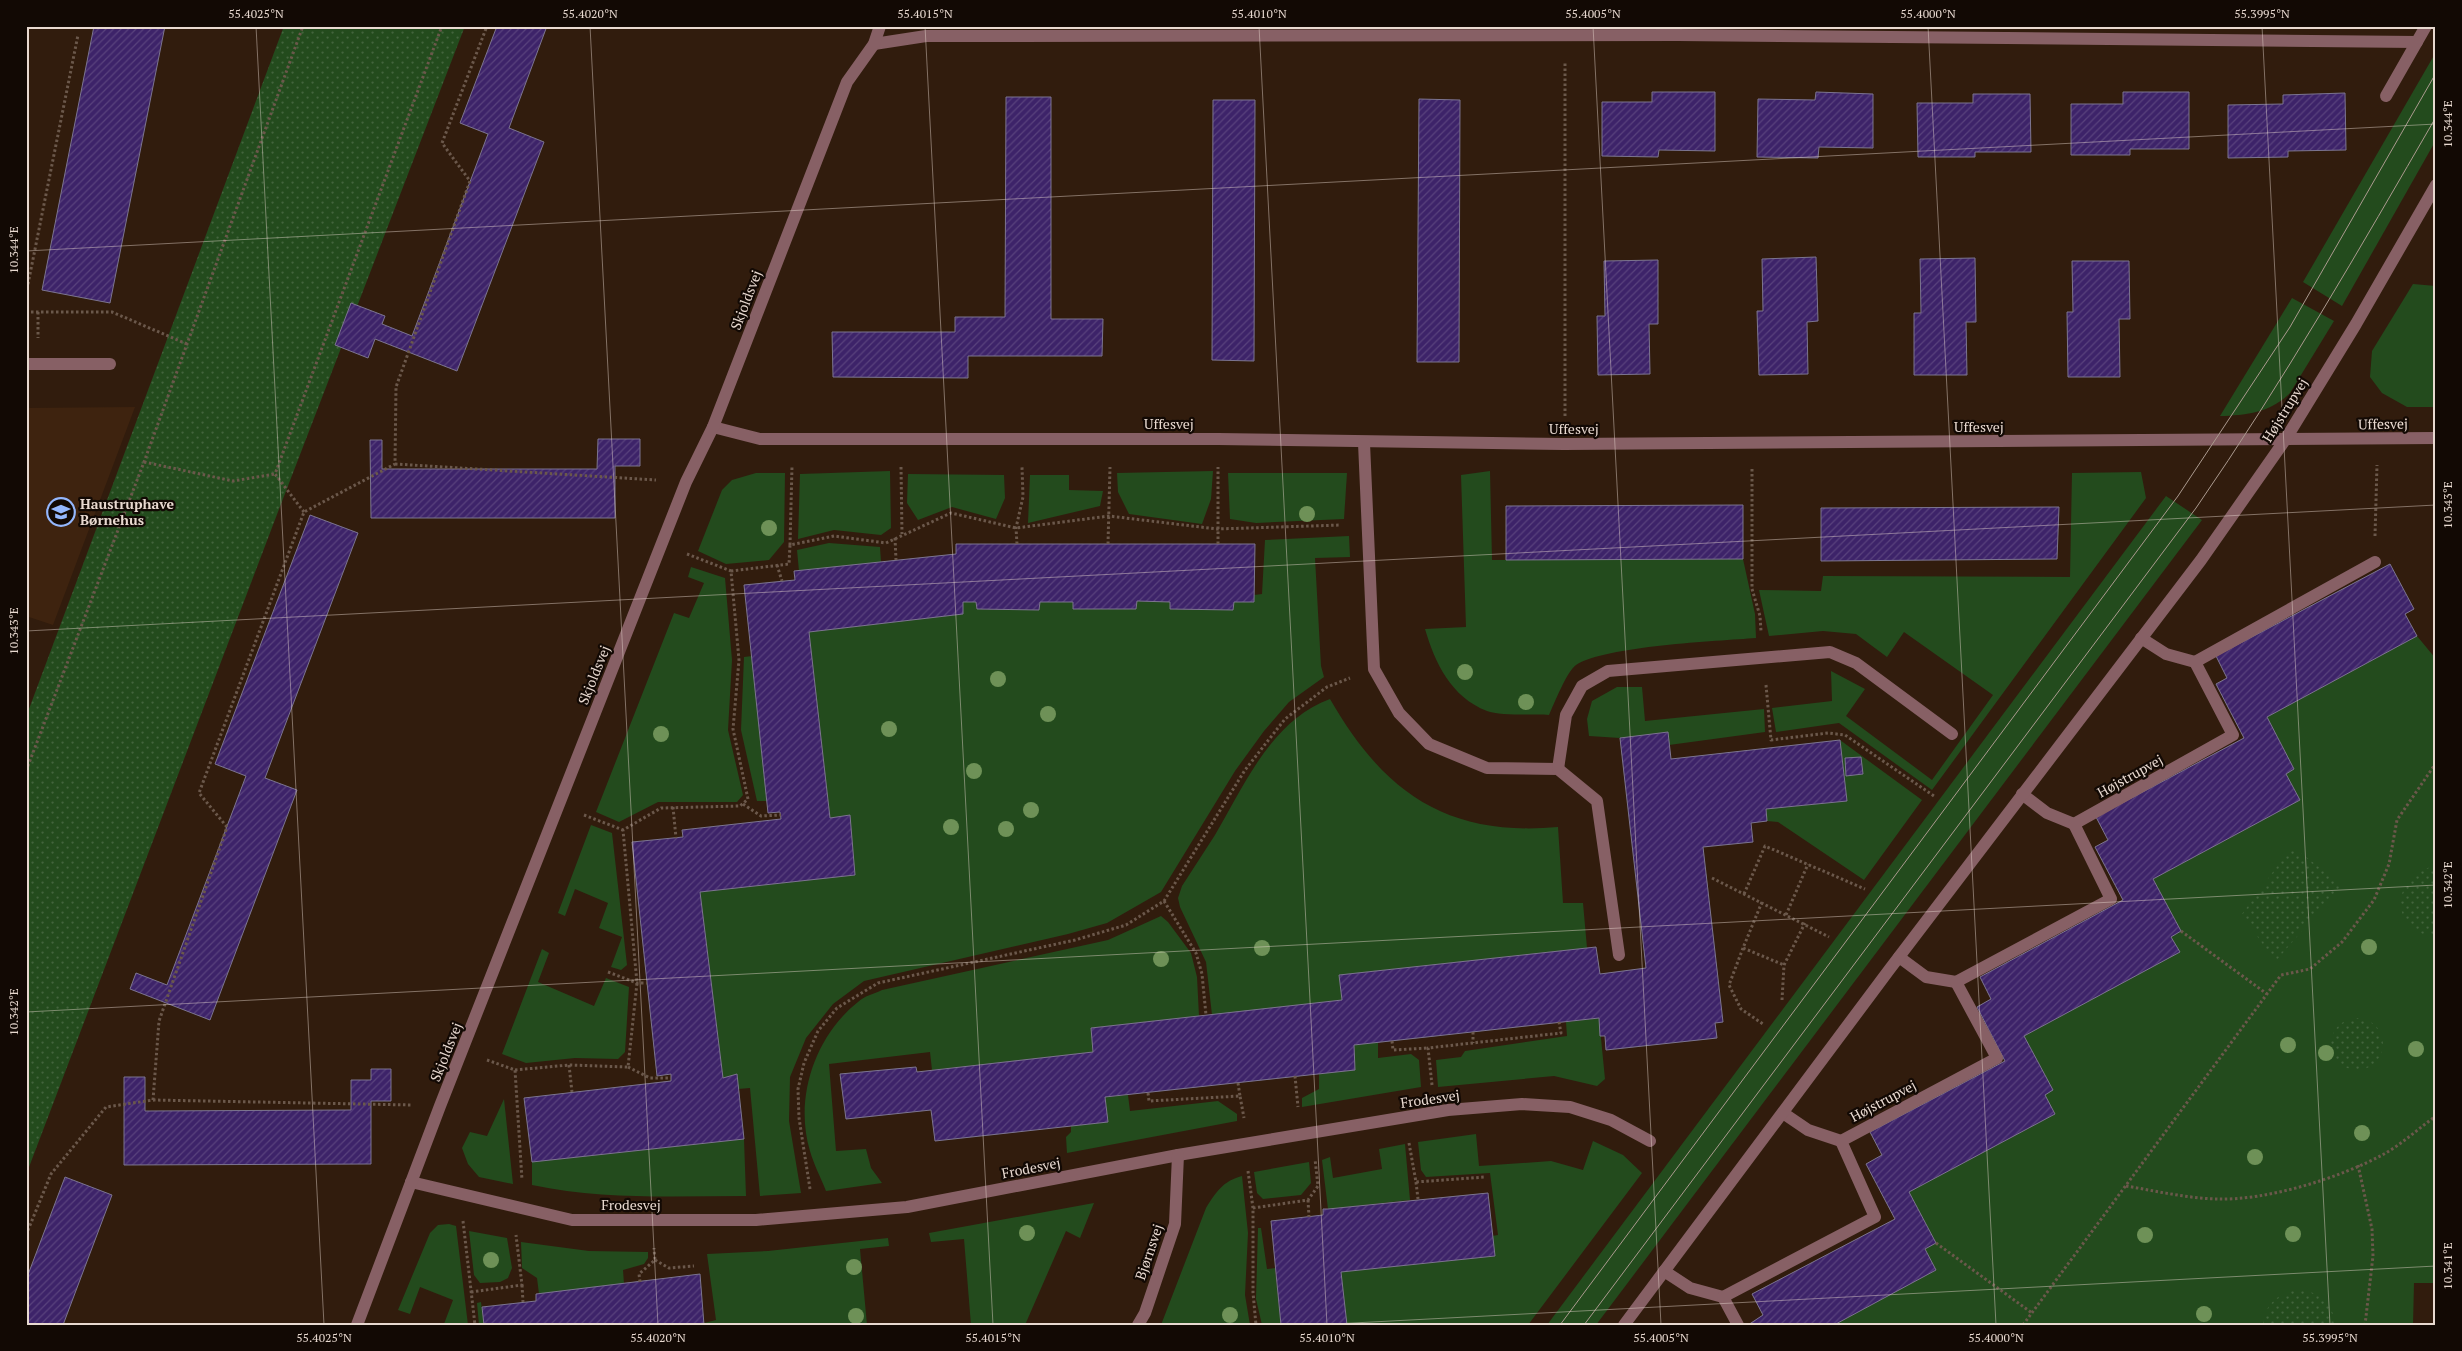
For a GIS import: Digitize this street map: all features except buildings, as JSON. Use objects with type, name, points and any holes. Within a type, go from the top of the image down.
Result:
[{"type":"street","name":"Skjoldsvej","points":[[357,1325],[440,1106],[686,482],[713,427],[847,82],[874,44],[880,26]]},
{"type":"street","points":[[2386,96],[2426,26]]},
{"type":"street","points":[[874,44],[926,36],[1565,37],[1678,35],[2417,42]]},
{"type":"street","name":"Højstrupvej","points":[[1624,1325],[1899,957],[2200,560],[2285,440],[2356,324],[2436,185]]},
{"type":"street","points":[[26,364],[110,364]]},
{"type":"street","name":"Uffesvej","points":[[713,427],[760,438],[1218,439],[1364,443],[1564,444],[2436,438]]},
{"type":"street","points":[[1364,443],[1374,669],[1399,713],[1429,744],[1487,768],[1558,769],[1597,801],[1619,955]]},
{"type":"street","points":[[2141,638],[2166,654],[2195,662],[2374,562]]},
{"type":"street","points":[[1558,769],[1566,715],[1582,686],[1608,671],[1830,652],[1856,663],[1952,734]]},
{"type":"street","name":"Højstrupvej","points":[[2074,824],[2233,735],[2195,662]]},
{"type":"street","points":[[1899,957],[1926,977],[1956,982],[2111,899],[2074,824],[2047,813],[2022,794]]},
{"type":"street","name":"Højstrupvej","points":[[1841,1141],[1997,1058],[1956,982]]},
{"type":"street","name":"Frodesvej","points":[[411,1182],[572,1220],[756,1220],[907,1207],[1178,1155],[1435,1112],[1522,1104],[1570,1107],[1611,1120],[1650,1141]]},
{"type":"street","points":[[1664,1272],[1690,1288],[1723,1296],[1875,1217],[1841,1141],[1808,1130],[1783,1113]]},
{"type":"street","name":"Bjørnsvej","points":[[1138,1325],[1144,1313],[1175,1224],[1178,1155]]},
{"type":"street","points":[[1723,1296],[1738,1325]]},
{"type":"path","points":[[26,772],[144,462],[303,26]]},
{"type":"path","points":[[275,474],[442,26]]},
{"type":"path","points":[[395,464],[396,387],[470,181],[442,144],[487,26]]},
{"type":"path","points":[[26,294],[78,36]]},
{"type":"path","points":[[1564,444],[1565,37]]},
{"type":"path","points":[[26,312],[112,312],[187,344]]},
{"type":"path","points":[[1017,544],[1016,528],[1023,497],[1022,439]]},
{"type":"path","points":[[1108,544],[1112,439]]},
{"type":"path","points":[[1218,439],[1218,544]]},
{"type":"path","points":[[2374,562],[2378,439]]},
{"type":"path","points":[[1752,443],[1752,589],[1760,616],[1762,637]]},
{"type":"path","points":[[144,462],[234,481],[275,474]]},
{"type":"path","points":[[153,1100],[159,1021],[227,827],[199,793],[304,512],[395,464],[686,482]]},
{"type":"path","points":[[275,474],[304,512]]},
{"type":"path","points":[[901,477],[902,534]]},
{"type":"path","points":[[663,542],[731,571],[789,564],[792,479]]},
{"type":"path","points":[[790,545],[834,536],[886,544],[902,534],[952,513],[1016,528],[1110,516],[1217,530],[1367,524]]},
{"type":"path","points":[[895,538],[896,560]]},
{"type":"path","points":[[777,565],[782,581]]},
{"type":"path","points":[[623,830],[661,808],[740,806],[748,799],[733,729],[739,660],[731,571]]},
{"type":"path","points":[[814,1215],[799,1118],[798,1089],[804,1063],[818,1032],[837,1008],[878,983],[1075,940],[1126,925],[1164,901],[1244,770],[1285,719],[1327,687],[1374,669]]},
{"type":"path","points":[[1768,708],[1771,740],[1828,733],[1845,735],[1934,796]]},
{"type":"path","points":[[2023,1325],[2281,975],[2310,968],[2342,942],[2374,900],[2389,864],[2397,820],[2436,763]]},
{"type":"path","points":[[743,804],[761,816],[781,815]]},
{"type":"path","points":[[559,805],[623,830]]},
{"type":"path","points":[[673,807],[676,838]]},
{"type":"path","points":[[623,830],[637,984],[628,1067]]},
{"type":"path","points":[[1744,894],[1766,846],[1865,889]]},
{"type":"path","points":[[1786,915],[1808,864]]},
{"type":"path","points":[[1712,878],[1805,923],[1829,937]]},
{"type":"path","points":[[1164,901],[1196,953],[1202,974],[1206,1015]]},
{"type":"path","points":[[1762,902],[1729,985],[1741,1009],[1763,1024]]},
{"type":"path","points":[[1782,1000],[1784,965],[1805,923]]},
{"type":"path","points":[[2181,932],[2267,994]]},
{"type":"path","points":[[1743,948],[1784,965]]},
{"type":"path","points":[[608,972],[637,984],[647,983]]},
{"type":"path","points":[[1392,1041],[1393,1050],[1474,1043],[1561,1033],[1559,1022]]},
{"type":"path","points":[[1473,1032],[1474,1043]]},
{"type":"path","points":[[1428,1048],[1435,1112]]},
{"type":"path","points":[[462,1051],[514,1070],[569,1065],[628,1067],[650,1078],[671,1078]]},
{"type":"path","points":[[569,1065],[572,1092]]},
{"type":"path","points":[[514,1070],[522,1183],[516,1232],[523,1302]]},
{"type":"path","points":[[1238,1082],[1245,1120],[1244,1144],[1253,1208],[1252,1293],[1256,1325]]},
{"type":"path","points":[[1148,1093],[1150,1101],[1240,1096]]},
{"type":"path","points":[[26,1235],[51,1174],[106,1107],[153,1100],[440,1106]]},
{"type":"path","points":[[2126,1186],[2178,1195],[2217,1199],[2263,1195],[2312,1184],[2384,1154],[2436,1116]]},
{"type":"path","points":[[1405,1118],[1418,1199]]},
{"type":"path","points":[[1309,1217],[1308,1200],[1318,1186],[1312,1133]]},
{"type":"path","points":[[2358,1165],[2372,1229],[2373,1256],[2365,1325]]},
{"type":"path","points":[[1416,1182],[1484,1177]]},
{"type":"path","points":[[473,1197],[462,1224],[474,1325]]},
{"type":"path","points":[[1253,1208],[1308,1200]]},
{"type":"path","points":[[652,1220],[655,1260]]},
{"type":"path","points":[[1936,1244],[2032,1313]]},
{"type":"path","points":[[655,1260],[669,1268],[694,1266]]},
{"type":"path","points":[[640,1282],[639,1274],[655,1260]]},
{"type":"path","points":[[471,1292],[522,1285]]},
{"type":"shaded area","name":"Haustruphave Børnehus","points":[[135,407],[53,625],[26,616],[26,408]]},
{"type":"green space","points":[[284,26],[465,26],[26,1175],[26,717]]},
{"type":"green space","points":[[2436,52],[2436,140],[2342,306],[2303,282]]},
{"type":"green space","points":[[2413,284],[2436,286],[2436,407],[2407,407],[2382,393],[2370,377],[2372,351]]},
{"type":"green space","points":[[2292,298],[2334,321],[2290,393],[2282,400],[2257,412],[2220,416]]},
{"type":"green space","points":[[890,471],[891,528],[881,535],[834,530],[798,539],[800,474]]},
{"type":"green space","points":[[1213,471],[1211,499],[1202,524],[1129,514],[1118,492],[1117,473]]},
{"type":"green space","points":[[1490,471],[1492,560],[1743,559],[1755,614],[1756,638],[1635,649],[1590,659],[1572,668],[1549,715],[1492,713],[1474,705],[1454,688],[1446,678],[1434,654],[1425,629],[1466,627],[1461,475]]},
{"type":"green space","points":[[2141,472],[2146,498],[1932,790],[1839,723],[1776,732],[1772,708],[1832,701],[1831,671],[1865,689],[1846,716],[1932,780],[1993,695],[1904,632],[1887,657],[1856,634],[1823,631],[1769,636],[1759,590],[1821,591],[1823,576],[2070,577],[2072,473]]},
{"type":"green space","points":[[756,473],[785,473],[784,542],[769,560],[726,564],[698,551],[722,490],[732,480]]},
{"type":"green space","points":[[1228,473],[1347,473],[1344,519],[1256,523],[1230,519]]},
{"type":"green space","points":[[908,474],[1004,475],[1005,498],[996,519],[952,507],[918,520],[907,503]]},
{"type":"green space","points":[[1030,475],[1069,475],[1069,490],[1103,491],[1100,506],[1028,523]]},
{"type":"green space","points":[[2166,496],[2202,520],[1596,1325],[1547,1325]]},
{"type":"green space","points":[[1349,536],[1350,557],[1315,558],[1321,666],[1324,677],[1289,702],[1264,731],[1235,771],[1161,892],[1107,923],[1068,934],[864,981],[833,1004],[806,1038],[790,1077],[789,1121],[801,1193],[760,1196],[750,1088],[738,1089],[737,1074],[723,1078],[700,892],[855,875],[850,815],[830,818],[809,632],[962,614],[963,602],[976,602],[977,609],[1039,610],[1040,602],[1073,602],[1073,609],[1136,609],[1137,601],[1170,602],[1170,609],[1233,610],[1234,602],[1254,602],[1254,595],[1262,594],[1265,540]]},
{"type":"green space","points":[[829,543],[880,547],[881,562],[799,571],[797,550]]},
{"type":"green space","points":[[691,567],[725,578],[732,660],[728,730],[743,795],[737,802],[658,802],[619,822],[596,812],[674,613],[689,618],[704,583],[688,577]]},
{"type":"green space","points":[[2417,636],[2436,659],[2436,1283],[2414,1283],[2413,1325],[1834,1325],[1936,1270],[1925,1249],[1936,1243],[1909,1192],[2055,1114],[2045,1095],[2053,1090],[2024,1036],[2179,952],[2171,937],[2181,931],[2153,879],[2300,800],[2286,774],[2294,769],[2267,717]]},
{"type":"green space","points":[[752,656],[767,801],[757,801],[741,730],[744,657]]},
{"type":"green space","points":[[1617,687],[1642,687],[1645,721],[1764,709],[1765,732],[1669,745],[1668,732],[1620,738],[1589,736],[1587,719],[1592,701]]},
{"type":"green space","points":[[1330,699],[1351,732],[1373,760],[1397,783],[1423,802],[1451,816],[1483,824],[1519,828],[1558,827],[1563,903],[1583,903],[1587,948],[1339,975],[1342,1000],[1212,1015],[1206,962],[1180,907],[1178,898],[1182,886],[1215,835],[1249,775],[1276,738],[1291,722],[1309,709]]},
{"type":"green space","points":[[1840,740],[1922,800],[1864,880],[1778,822],[1767,821],[1766,809],[1847,801]]},
{"type":"green space","points":[[591,825],[612,833],[627,965],[621,970],[611,967],[622,937],[599,928],[608,903],[575,889],[565,916],[558,913]]},
{"type":"green space","points":[[2292,846],[2342,885],[2275,962],[2242,914]]},
{"type":"green space","points":[[2436,866],[2436,936],[2421,933],[2410,926],[2403,915],[2401,903],[2403,891],[2410,880],[2421,871]]},
{"type":"green space","points":[[1161,916],[1168,922],[1191,953],[1197,977],[1199,1016],[1091,1028],[1093,1052],[932,1070],[930,1052],[829,1064],[836,1151],[866,1149],[871,1168],[882,1183],[826,1191],[810,1151],[806,1131],[805,1110],[807,1090],[812,1069],[830,1032],[860,1000],[882,990],[1108,940]]},
{"type":"green space","points":[[542,949],[549,953],[538,982],[594,1006],[606,978],[629,987],[625,1052],[618,1059],[575,1058],[526,1063],[502,1054]]},
{"type":"green space","points":[[1599,1018],[1605,1079],[1597,1086],[1554,1076],[1438,1087],[1436,1060],[1461,1057],[1465,1051],[1567,1036],[1566,1022]]},
{"type":"green space","points":[[2357,1018],[2367,1020],[2375,1026],[2381,1034],[2383,1044],[2381,1054],[2375,1062],[2367,1068],[2357,1070],[2347,1068],[2339,1062],[2333,1054],[2331,1044],[2333,1034],[2339,1026],[2347,1020]]},
{"type":"green space","points":[[1378,1042],[1378,1058],[1411,1054],[1419,1060],[1421,1087],[1302,1107],[1302,1098],[1319,1089],[1319,1074],[1355,1069],[1354,1045]]},
{"type":"green space","points":[[1128,1095],[1130,1111],[1218,1101],[1237,1114],[1237,1121],[1067,1153],[1066,1137],[1071,1132],[1071,1126],[1108,1122],[1105,1097]]},
{"type":"green space","points":[[504,1099],[513,1184],[479,1177],[468,1164],[462,1148],[470,1132],[487,1136]]},
{"type":"green space","points":[[1476,1134],[1479,1166],[1551,1161],[1583,1170],[1593,1141],[1623,1155],[1642,1173],[1528,1325],[1347,1325],[1341,1272],[1495,1256],[1492,1236],[1498,1235],[1490,1173],[1426,1177],[1421,1170],[1418,1142]]},
{"type":"green space","points":[[744,1139],[746,1196],[612,1195],[559,1190],[532,1185],[532,1162]]},
{"type":"green space","points":[[1405,1144],[1410,1200],[1328,1209],[1322,1160],[1330,1157],[1333,1178],[1382,1169],[1379,1149]]},
{"type":"green space","points":[[1309,1162],[1311,1183],[1301,1195],[1263,1199],[1257,1193],[1254,1172]]},
{"type":"green space","points":[[1242,1176],[1248,1233],[1245,1295],[1250,1325],[1161,1325],[1206,1208],[1225,1184]]},
{"type":"green space","points":[[1094,1203],[1080,1238],[1066,1231],[1025,1325],[971,1325],[964,1239],[931,1242],[929,1233]]},
{"type":"green space","points":[[449,1224],[456,1226],[468,1325],[444,1324],[453,1300],[420,1287],[410,1314],[398,1310],[430,1233],[438,1225]]},
{"type":"green space","points":[[1258,1228],[1261,1228],[1267,1269],[1275,1268],[1281,1325],[1262,1325],[1256,1299]]},
{"type":"green space","points":[[469,1231],[507,1238],[512,1268],[508,1278],[500,1282],[480,1283],[474,1275]]},
{"type":"green space","points":[[888,1238],[889,1246],[860,1249],[867,1325],[704,1325],[704,1323],[716,1320],[707,1254],[768,1251]]},
{"type":"green space","points":[[521,1242],[589,1251],[648,1252],[648,1258],[644,1264],[623,1270],[624,1284],[539,1294],[537,1278],[522,1268]]},
{"type":"green space","points":[[2296,1289],[2311,1292],[2323,1299],[2331,1310],[2336,1325],[2263,1325],[2266,1312],[2273,1301],[2283,1294]]},
{"type":"green space","points":[[481,1302],[484,1325],[479,1325],[477,1303]]},
{"type":"tram line","points":[[1560,1325],[2178,496],[2290,327],[2436,73]]},
{"type":"tram line","points":[[1584,1325],[2196,508],[2290,364],[2436,117]]},
{"type":"place","name":"Haustruphave Børnehus","points":[[61,512]]}]
